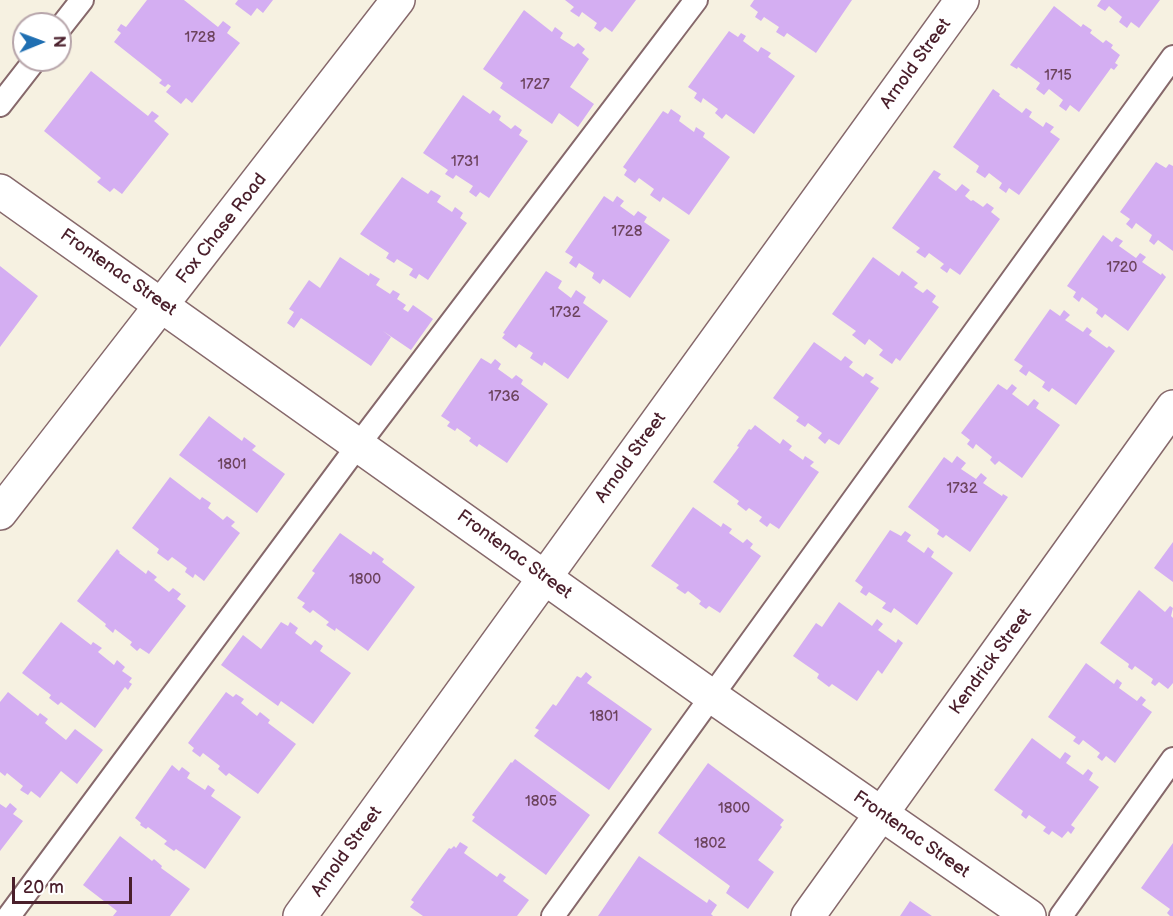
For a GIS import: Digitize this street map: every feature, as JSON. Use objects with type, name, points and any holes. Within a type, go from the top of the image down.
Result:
[{"type":"street","name":"Fox Chase Road","points":[[0,513],[398,0]]},
{"type":"street","name":"Arnold Street","points":[[300,916],[962,0]]},
{"type":"street","name":"Frontenac Street","points":[[0,191],[710,695],[1029,916]]},
{"type":"street","name":"Kendrick Street","points":[[808,916],[1173,407]]},
{"type":"lane","points":[[72,13],[82,0]]},
{"type":"lane","points":[[9,916],[359,444],[696,0]]},
{"type":"lane","points":[[553,916],[710,695],[1173,57]]},
{"type":"lane","points":[[0,105],[26,72]]},
{"type":"lane","points":[[1061,916],[1173,759]]},
{"type":"building","points":[[147,0],[184,0],[218,27],[223,21],[231,27],[227,33],[240,43],[192,103],[186,98],[181,104],[166,92],[171,86],[168,84],[165,87],[159,83],[162,80],[114,42],[121,33],[117,30],[121,24],[126,27]]},
{"type":"building","points":[[238,0],[273,0],[263,13],[257,8],[251,16],[235,4]]},
{"type":"building","points":[[565,0],[636,0],[612,32],[605,27],[600,32],[594,28],[597,23],[582,12],[579,17],[570,11],[574,7]]},
{"type":"building","points":[[754,0],[852,0],[816,53],[787,33],[784,37],[776,32],[779,27],[764,17],[761,21],[755,17],[758,12],[750,6]]},
{"type":"building","points":[[1101,0],[1160,0],[1139,28],[1131,22],[1127,28],[1119,22],[1122,17],[1109,6],[1105,11],[1097,6]]},
{"type":"building","points":[[1054,6],[1081,27],[1083,24],[1092,30],[1090,33],[1103,43],[1106,40],[1113,45],[1111,48],[1120,55],[1115,63],[1118,65],[1114,70],[1111,68],[1079,112],[1070,105],[1066,111],[1059,106],[1063,100],[1049,89],[1044,95],[1036,89],[1040,83],[1018,67],[1017,69],[1010,65]]},
{"type":"building","points":[[524,10],[552,32],[555,27],[563,33],[560,38],[574,47],[578,43],[585,49],[582,53],[589,59],[570,87],[594,104],[578,127],[559,113],[552,124],[500,88],[503,83],[483,69]]},
{"type":"building","points":[[729,31],[738,37],[741,33],[746,36],[743,41],[758,52],[761,47],[771,53],[768,57],[795,76],[754,134],[726,114],[722,119],[715,113],[718,109],[703,98],[701,103],[694,98],[697,93],[688,87]]},
{"type":"building","points":[[91,71],[148,116],[152,111],[159,116],[154,121],[169,134],[122,194],[114,188],[110,192],[97,182],[101,178],[44,131]]},
{"type":"building","points":[[993,89],[1022,113],[1026,108],[1032,112],[1029,117],[1043,127],[1046,122],[1054,127],[1050,132],[1060,139],[1019,195],[1009,188],[1006,193],[999,188],[1002,183],[989,173],[985,178],[976,172],[979,166],[953,147]]},
{"type":"building","points":[[463,95],[490,114],[493,110],[501,116],[499,120],[511,129],[515,125],[522,130],[519,135],[528,141],[489,198],[480,192],[476,197],[469,192],[473,186],[456,175],[453,179],[445,174],[448,170],[423,153]]},
{"type":"building","points":[[671,109],[681,116],[679,121],[694,132],[696,127],[705,133],[703,137],[730,157],[689,215],[663,197],[660,202],[650,195],[654,189],[639,178],[635,183],[624,175],[627,170],[623,167],[663,111],[668,114]]},
{"type":"building","points":[[1156,162],[1166,168],[1169,164],[1173,166],[1173,251],[1158,240],[1154,245],[1149,241],[1152,235],[1136,223],[1132,229],[1126,224],[1130,219],[1120,212]]},
{"type":"building","points":[[934,170],[941,174],[938,178],[956,191],[962,184],[970,190],[965,196],[983,207],[987,203],[994,208],[991,212],[1000,219],[960,275],[950,268],[947,273],[940,268],[944,264],[929,253],[925,258],[916,252],[920,248],[892,228]]},
{"type":"building","points":[[402,177],[428,194],[431,190],[441,196],[437,202],[452,212],[455,207],[463,213],[460,218],[467,223],[428,280],[419,274],[416,279],[409,275],[413,269],[397,259],[394,263],[386,258],[389,253],[360,234]]},
{"type":"building","points":[[604,196],[613,202],[617,196],[624,201],[620,206],[634,216],[638,211],[647,217],[644,222],[670,240],[630,298],[603,279],[600,284],[592,278],[594,273],[579,263],[576,268],[569,263],[573,257],[565,252]]},
{"type":"building","points":[[1103,235],[1112,242],[1116,237],[1123,241],[1119,246],[1136,258],[1140,253],[1146,257],[1142,262],[1166,277],[1128,331],[1105,314],[1102,318],[1096,313],[1098,309],[1082,297],[1079,302],[1073,297],[1076,292],[1067,286]]},
{"type":"building","points":[[340,257],[369,276],[370,273],[380,279],[376,285],[390,294],[393,290],[400,294],[397,299],[406,305],[403,309],[408,312],[413,305],[433,319],[411,350],[383,331],[391,337],[371,366],[301,318],[294,328],[287,323],[294,312],[289,309],[309,280],[320,288]]},
{"type":"building","points":[[873,257],[899,276],[902,271],[918,283],[914,287],[923,293],[927,289],[936,296],[932,302],[939,307],[900,361],[896,358],[892,364],[879,355],[883,350],[869,339],[865,345],[852,335],[856,331],[832,314]]},
{"type":"building","points":[[0,266],[38,296],[0,347]]},
{"type":"building","points":[[546,271],[562,281],[558,288],[571,298],[576,290],[586,297],[583,303],[608,321],[568,379],[544,362],[542,366],[530,358],[533,353],[519,344],[516,348],[502,338],[505,334],[503,333]]},
{"type":"building","points":[[1050,309],[1060,316],[1064,310],[1070,315],[1065,320],[1083,332],[1087,327],[1092,331],[1089,335],[1115,351],[1076,405],[1052,388],[1049,392],[1042,387],[1045,382],[1029,371],[1026,376],[1019,371],[1023,366],[1014,360]]},
{"type":"building","points":[[814,342],[841,361],[845,356],[853,362],[849,367],[863,377],[866,373],[874,378],[870,382],[879,388],[839,445],[829,439],[825,444],[818,438],[822,433],[808,423],[805,427],[796,421],[799,417],[773,398]]},
{"type":"building","points":[[481,358],[491,364],[495,359],[501,364],[498,369],[512,379],[516,375],[523,380],[521,384],[548,404],[507,463],[479,444],[477,447],[469,441],[471,438],[457,428],[455,431],[447,426],[450,422],[441,416]]},
{"type":"building","points":[[998,384],[1007,390],[1012,384],[1017,388],[1012,394],[1028,406],[1034,399],[1039,403],[1036,408],[1060,425],[1022,478],[999,461],[995,465],[990,460],[992,457],[976,444],[973,449],[967,444],[970,440],[961,433]]},
{"type":"building","points":[[209,416],[242,441],[244,437],[256,446],[252,450],[285,474],[257,513],[179,455]]},
{"type":"building","points":[[755,425],[780,444],[783,439],[792,446],[789,450],[803,460],[805,456],[814,462],[810,466],[819,472],[779,529],[770,523],[767,527],[759,521],[762,517],[749,508],[746,511],[737,504],[739,501],[713,482],[739,447],[737,446],[749,429],[751,430]]},
{"type":"building","points":[[957,456],[966,463],[961,469],[976,479],[981,473],[987,478],[983,483],[1002,496],[1003,494],[1008,497],[970,552],[946,535],[943,538],[937,534],[939,530],[908,507],[944,457],[952,463]]},
{"type":"building","points":[[170,477],[200,500],[202,497],[211,503],[208,508],[223,520],[227,516],[235,522],[231,526],[240,533],[204,581],[195,574],[193,578],[185,572],[187,568],[172,557],[168,561],[157,553],[159,549],[132,528]]},
{"type":"building","points":[[693,507],[721,527],[723,523],[732,529],[729,533],[743,543],[747,539],[753,544],[750,548],[761,556],[720,613],[709,606],[706,609],[699,604],[701,601],[688,591],[685,594],[676,588],[679,585],[651,566]]},
{"type":"building","points":[[890,530],[901,536],[905,531],[911,535],[907,541],[924,553],[928,547],[934,552],[931,557],[953,573],[917,625],[894,608],[891,613],[882,608],[886,603],[869,592],[866,596],[860,592],[863,587],[855,581]]},
{"type":"building","points":[[340,533],[371,555],[373,551],[384,559],[382,562],[415,587],[368,651],[336,628],[335,631],[326,625],[329,622],[313,610],[310,613],[302,607],[305,603],[297,598],[315,573],[312,571]]},
{"type":"building","points":[[1173,542],[1173,582],[1154,568]]},
{"type":"building","points":[[117,549],[146,574],[148,570],[157,577],[154,580],[169,592],[173,588],[181,594],[177,599],[186,606],[149,654],[140,648],[137,651],[130,645],[132,642],[115,629],[113,633],[105,626],[106,624],[77,601]]},
{"type":"building","points":[[1139,590],[1165,612],[1170,606],[1173,608],[1171,616],[1173,618],[1173,683],[1168,689],[1159,682],[1155,686],[1151,683],[1153,679],[1135,666],[1132,670],[1128,667],[1129,664],[1100,643]]},
{"type":"building","points":[[839,602],[872,626],[877,619],[883,624],[878,630],[896,643],[898,639],[903,643],[882,674],[878,670],[857,701],[832,684],[829,687],[817,678],[819,674],[793,656],[816,623],[822,627]]},
{"type":"building","points":[[61,622],[91,645],[93,642],[102,648],[98,652],[114,665],[117,660],[125,667],[122,671],[132,678],[129,682],[132,684],[128,690],[125,687],[95,728],[61,702],[58,705],[49,698],[51,695],[22,673]]},
{"type":"building","points":[[281,622],[288,626],[290,622],[298,628],[295,633],[311,645],[315,640],[323,646],[320,651],[351,673],[313,724],[281,701],[278,706],[221,665],[243,635],[261,649]]},
{"type":"building","points":[[1086,663],[1114,684],[1117,679],[1122,683],[1119,688],[1137,701],[1141,696],[1146,700],[1142,705],[1152,712],[1115,763],[1106,756],[1102,761],[1097,757],[1100,753],[1083,740],[1079,745],[1073,741],[1076,737],[1048,717]]},
{"type":"building","points":[[586,672],[592,677],[587,683],[652,729],[609,790],[534,736],[539,730],[535,728],[553,704],[556,706],[577,676],[581,678]]},
{"type":"building","points":[[8,692],[38,716],[40,713],[48,719],[45,723],[66,740],[75,729],[103,750],[77,784],[61,771],[40,798],[31,791],[28,795],[20,790],[23,786],[7,773],[5,776],[0,772],[0,702]]},
{"type":"building","points":[[226,692],[233,697],[236,694],[244,699],[241,703],[257,716],[260,712],[270,720],[268,723],[296,744],[258,794],[229,773],[226,776],[218,769],[220,766],[203,753],[200,757],[192,751],[194,748],[188,743]]},
{"type":"building","points":[[1032,738],[1060,759],[1065,752],[1071,756],[1066,763],[1083,775],[1088,769],[1093,773],[1089,780],[1099,787],[1071,825],[1075,828],[1071,834],[1068,831],[1062,838],[1052,831],[1049,835],[1043,831],[1046,827],[1029,815],[1026,819],[1021,815],[1023,811],[994,790]]},
{"type":"building","points":[[515,759],[590,815],[546,875],[472,821],[475,817],[472,815]]},
{"type":"building","points":[[708,763],[784,820],[780,825],[782,827],[758,860],[774,872],[748,909],[726,893],[730,886],[658,833]]},
{"type":"building","points":[[172,765],[179,771],[182,767],[190,773],[187,778],[205,790],[208,785],[215,790],[211,796],[241,817],[205,869],[176,849],[174,851],[164,844],[167,841],[148,827],[146,829],[140,825],[141,823],[135,818]]},
{"type":"building","points":[[10,803],[17,809],[13,814],[23,821],[0,851],[0,804],[6,808]]},
{"type":"building","points":[[120,836],[152,861],[154,859],[162,866],[161,868],[190,889],[170,916],[113,916],[117,911],[83,885]]},
{"type":"building","points":[[460,842],[468,847],[464,853],[497,877],[500,873],[506,877],[503,881],[529,900],[517,916],[423,916],[410,907],[414,902],[411,900],[449,848],[454,846],[456,848]]},
{"type":"building","points":[[1173,843],[1173,916],[1170,916],[1167,913],[1170,909],[1141,888]]},
{"type":"building","points":[[639,856],[707,903],[709,899],[717,905],[711,914],[713,916],[598,916]]},
{"type":"building","points":[[910,901],[932,916],[900,916]]}]
